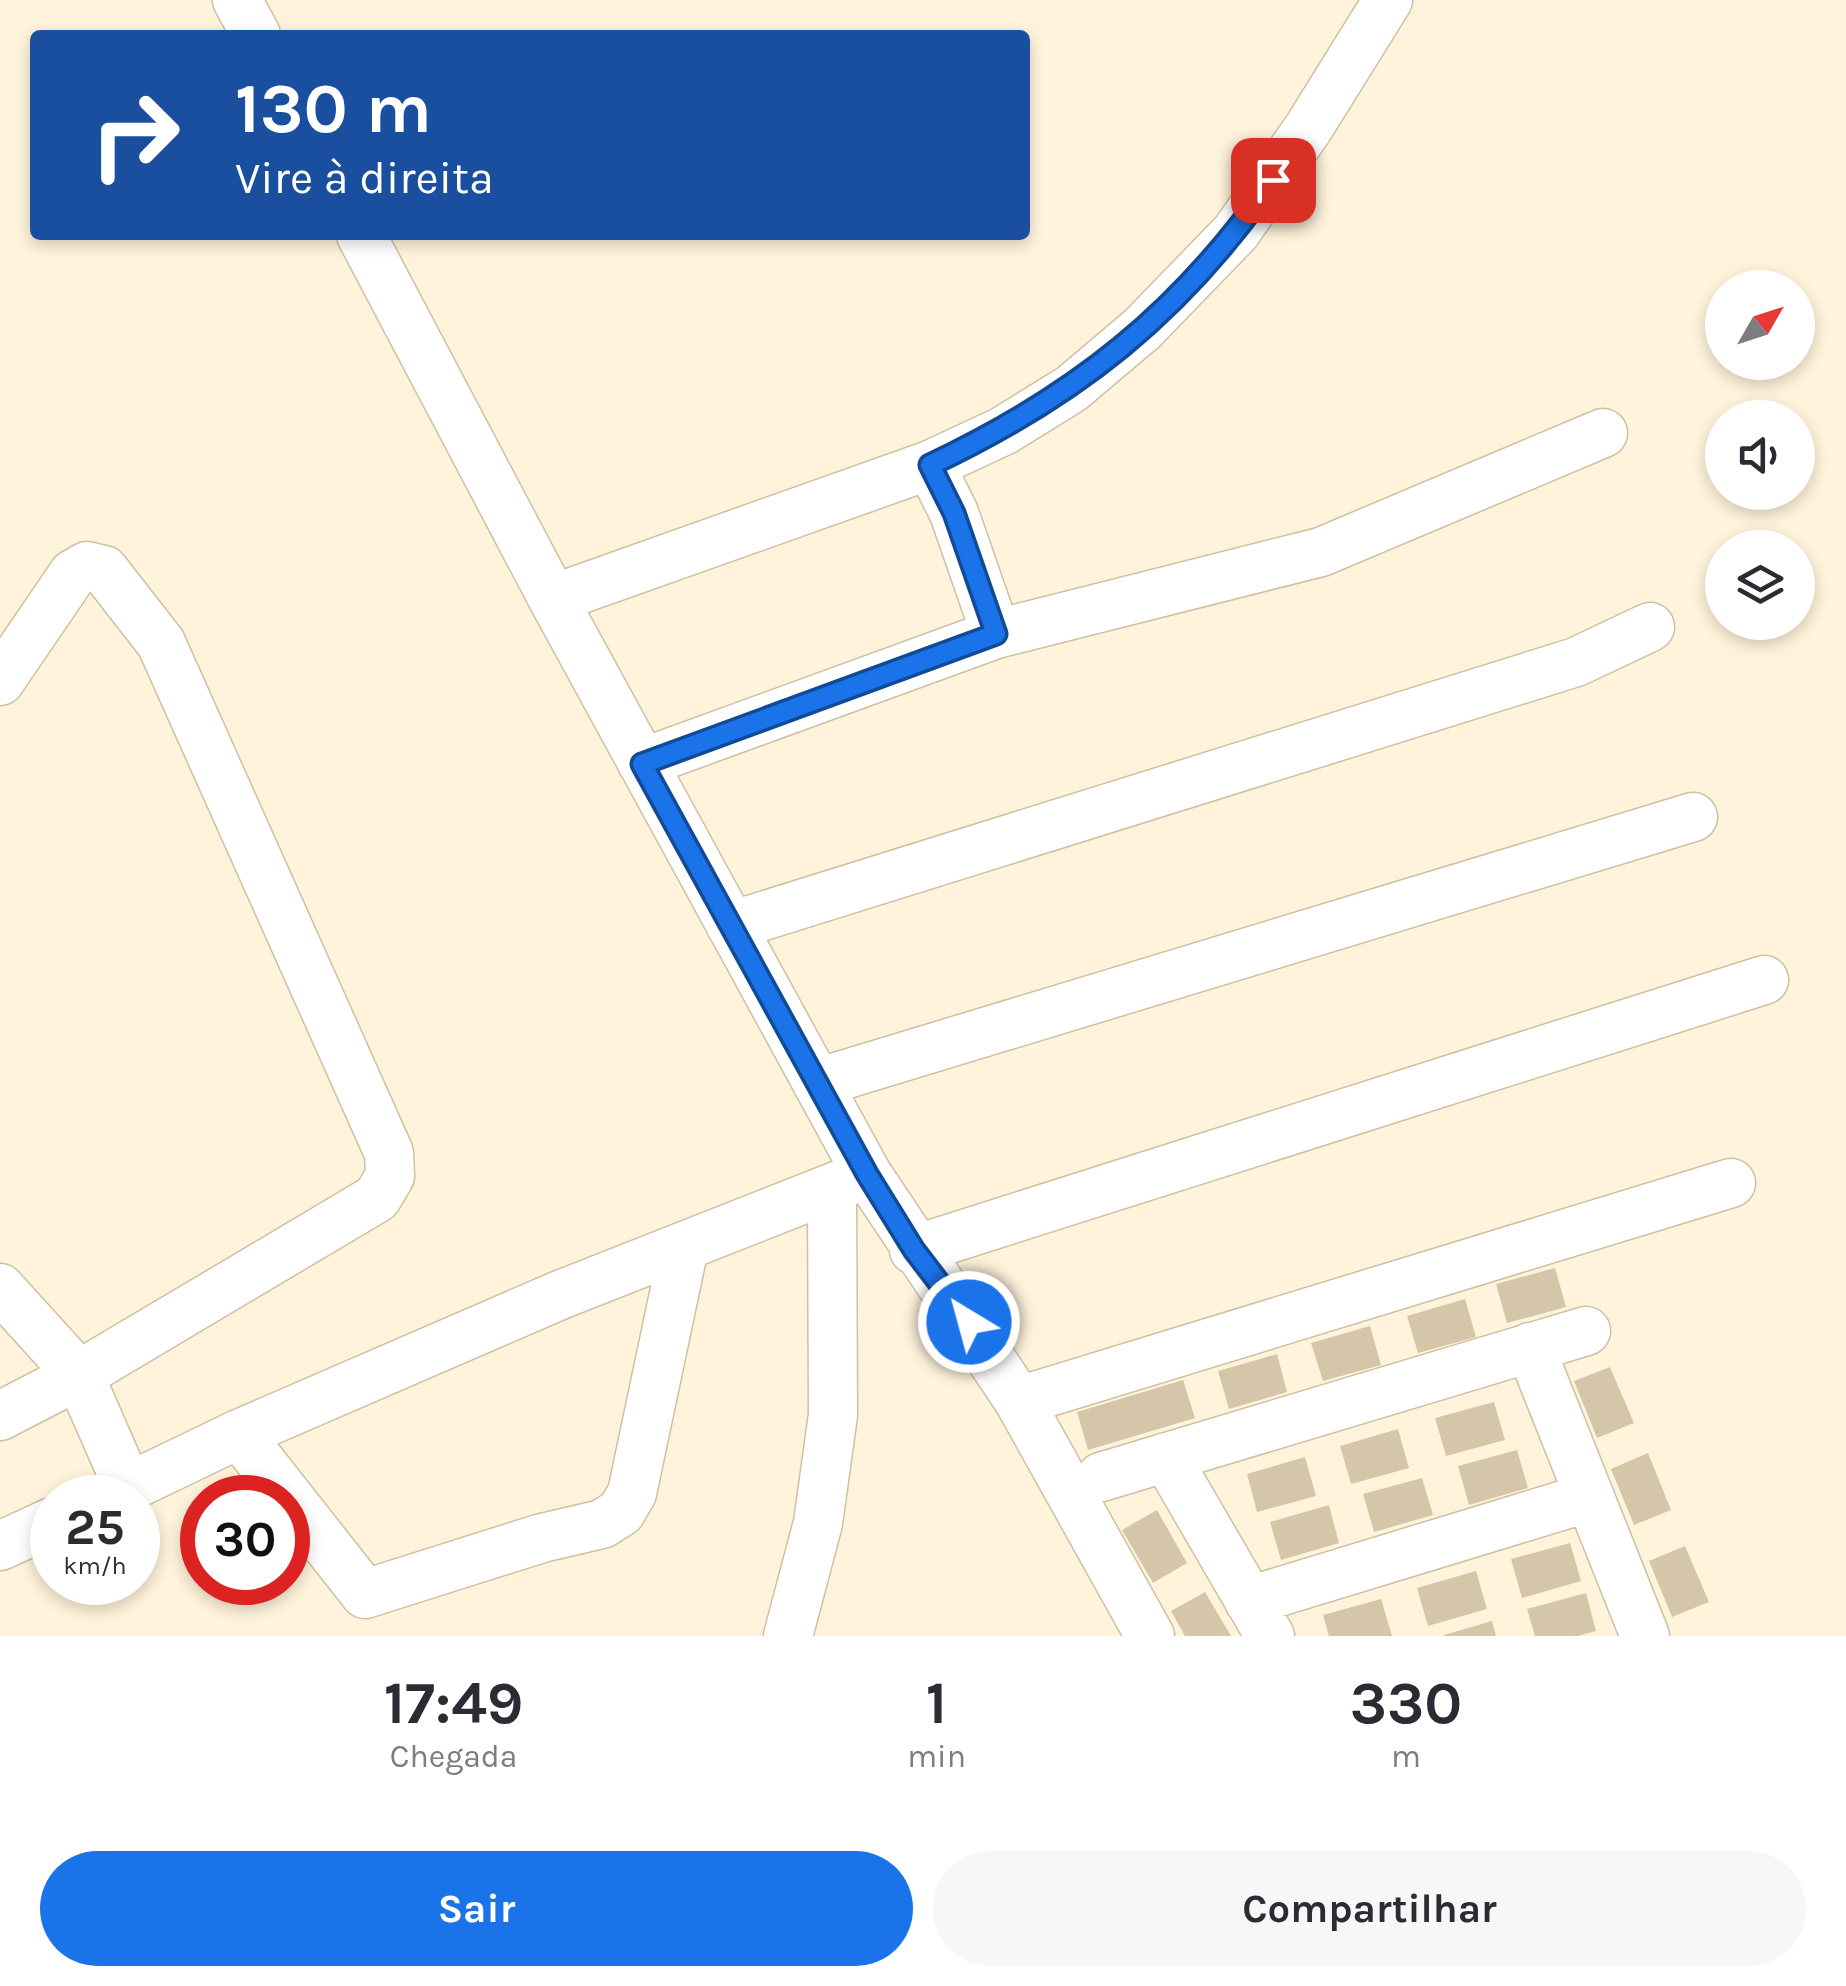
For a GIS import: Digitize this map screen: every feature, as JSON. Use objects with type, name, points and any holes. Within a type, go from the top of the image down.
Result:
[{"type":"street","points":[[237,0],[253,30]]},
{"type":"street","points":[[552,599],[930,465],[1003,430],[1071,388],[1192,280],[1247,217],[1388,0]]},
{"type":"street","points":[[364,240],[552,599],[818,1083],[849,1182],[833,1416],[818,1523],[788,1636]]},
{"type":"street","points":[[642,764],[996,634],[1321,552],[1602,434]]},
{"type":"street","points":[[930,465],[954,513],[996,634]]},
{"type":"street","points":[[0,681],[73,574],[88,566],[104,570],[161,643],[389,1153],[390,1176],[376,1198],[79,1375],[0,1416]]},
{"type":"street","points":[[730,926],[1576,662],[1650,626]]},
{"type":"street","points":[[818,1083],[1693,817]]},
{"type":"street","points":[[914,1250],[1764,980]]},
{"type":"street","points":[[849,1182],[914,1250],[969,1322],[1019,1401],[1150,1636]]},
{"type":"street","points":[[153,1475],[560,1295],[849,1182]]},
{"type":"street","points":[[1019,1401],[1731,1183]]},
{"type":"street","points":[[239,1434],[366,1594],[542,1538],[602,1524],[621,1512],[632,1493],[684,1247]]},
{"type":"street","points":[[0,1288],[79,1375],[111,1475]]},
{"type":"street","points":[[1100,1477],[1586,1331]]},
{"type":"street","points":[[1530,1348],[1645,1636]]},
{"type":"street","points":[[1166,1457],[1260,1619],[1590,1497]]},
{"type":"street","points":[[0,1546],[30,1532]]},
{"type":"building","points":[[1555,1268],[1566,1307],[1507,1323],[1496,1284]]},
{"type":"building","points":[[1465,1299],[1476,1337],[1418,1353],[1407,1316]]},
{"type":"building","points":[[1370,1326],[1381,1365],[1323,1381],[1311,1343]]},
{"type":"building","points":[[1277,1354],[1287,1392],[1229,1409],[1218,1371]]},
{"type":"building","points":[[1610,1367],[1634,1423],[1597,1438],[1574,1381]]},
{"type":"building","points":[[1183,1380],[1195,1418],[1088,1450],[1077,1412]]},
{"type":"building","points":[[1494,1402],[1505,1440],[1446,1456],[1435,1418]]},
{"type":"building","points":[[1398,1429],[1409,1468],[1351,1484],[1340,1446]]},
{"type":"building","points":[[1517,1450],[1528,1488],[1469,1505],[1458,1466]]},
{"type":"building","points":[[1648,1453],[1671,1510],[1634,1525],[1611,1469]]},
{"type":"building","points":[[1305,1457],[1316,1496],[1257,1512],[1247,1474]]},
{"type":"building","points":[[1422,1478],[1433,1515],[1374,1532],[1363,1494]]},
{"type":"building","points":[[1329,1505],[1339,1543],[1281,1560],[1270,1522]]},
{"type":"building","points":[[1157,1510],[1187,1563],[1153,1583],[1122,1530]]},
{"type":"building","points":[[1570,1543],[1581,1581],[1522,1598],[1511,1559]]},
{"type":"building","points":[[1685,1546],[1709,1602],[1672,1617],[1649,1561]]},
{"type":"building","points":[[1476,1571],[1487,1609],[1428,1626],[1417,1588]]},
{"type":"building","points":[[1205,1592],[1231,1636],[1185,1636],[1171,1611]]},
{"type":"building","points":[[1586,1593],[1596,1631],[1578,1636],[1535,1636],[1527,1609]]},
{"type":"building","points":[[1381,1599],[1392,1636],[1329,1636],[1323,1615]]},
{"type":"building","points":[[1492,1621],[1496,1636],[1444,1636],[1444,1635]]},
{"type":"route","points":[[969,1322],[914,1250],[867,1174],[642,764],[996,634],[954,513],[930,465],[1003,430],[1095,369],[1192,280],[1236,232],[1273,180]]}]
